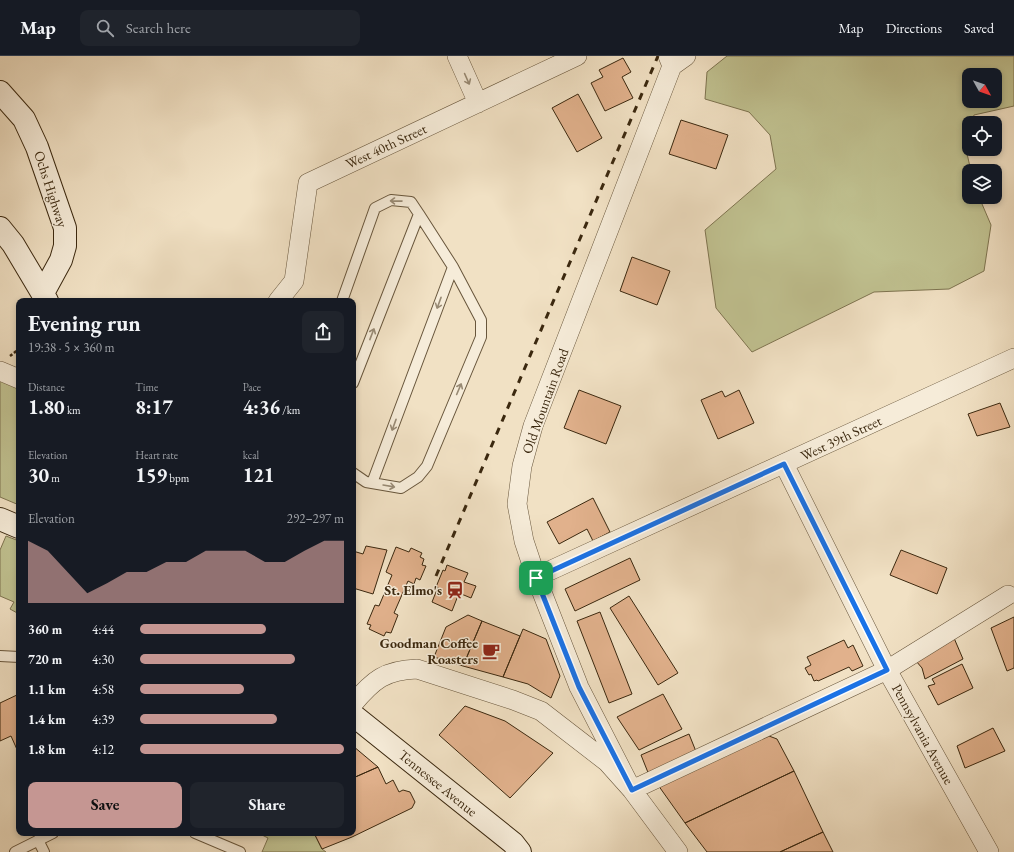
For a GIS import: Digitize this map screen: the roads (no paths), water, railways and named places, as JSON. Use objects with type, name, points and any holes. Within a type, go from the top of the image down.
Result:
[{"type":"main road","name":"Ochs Highway","points":[[0,92],[24,119],[38,147],[65,228],[65,246],[61,260],[45,297]]},
{"type":"main road","points":[[0,228],[13,244],[45,297]]},
{"type":"main road","points":[[0,519],[16,526]]},
{"type":"main road","name":"Tennessee Avenue","points":[[356,717],[513,843],[520,852]]},
{"type":"street","points":[[457,56],[478,103]]},
{"type":"street","name":"West 40th Street","points":[[280,298],[294,281],[308,183],[577,56]]},
{"type":"street","name":"Old Mountain Road","points":[[632,790],[579,687],[536,578],[524,542],[517,504],[522,466],[533,426],[675,59]]},
{"type":"street","name":"West 39th Street","points":[[536,578],[1014,358]]},
{"type":"street","points":[[0,371],[16,378]]},
{"type":"street","name":"Pennsylvania Avenue","points":[[784,464],[887,670],[989,852]]},
{"type":"street","points":[[632,790],[887,670],[1008,595]]},
{"type":"street","points":[[356,700],[370,684],[385,675],[402,669],[418,669],[513,700],[540,711],[607,762],[632,790],[678,852]]},
{"type":"lane","points":[[343,298],[375,208],[391,200],[411,202],[453,267],[482,320],[480,337],[427,466],[418,477],[401,488],[366,482],[356,476]]},
{"type":"lane","points":[[356,376],[419,214]]},
{"type":"lane","points":[[372,483],[453,267]]},
{"type":"lane","points":[[0,656],[16,657]]},
{"type":"lane","points":[[15,852],[47,836]]},
{"type":"lane","points":[[202,836],[240,852]]},
{"type":"lane","points":[[38,840],[44,852]]},
{"type":"railway","points":[[436,576],[658,56]]},
{"type":"place","name":"St. Elmo's","points":[[455,590]]},
{"type":"place","name":"Goodman Coffee Roasters","points":[[491,651]]}]
